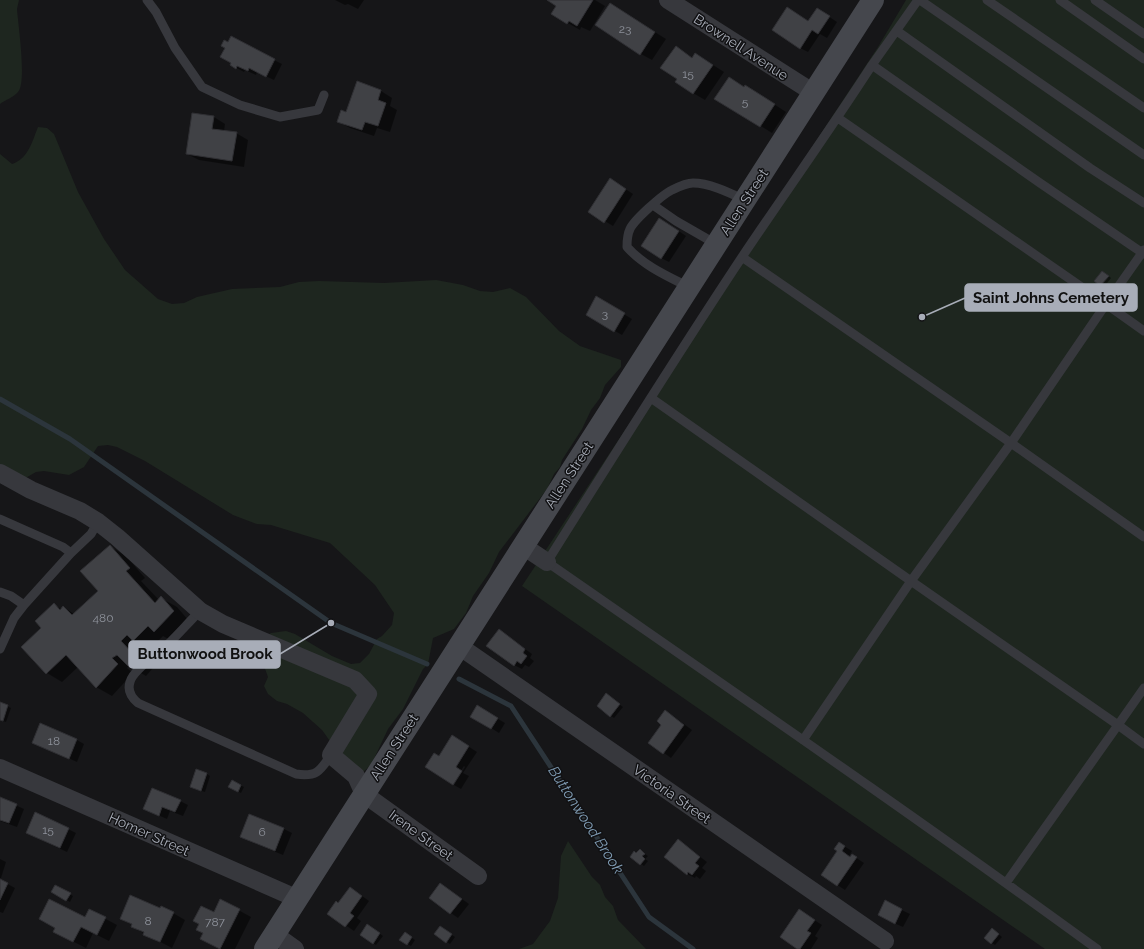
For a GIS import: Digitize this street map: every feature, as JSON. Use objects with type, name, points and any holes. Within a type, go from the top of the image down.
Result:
[{"type":"street","name":"Brownell Avenue","points":[[668,0],[814,93]]},
{"type":"street","name":"Allen Street","points":[[270,942],[873,0]]},
{"type":"street","points":[[0,473],[31,490],[80,511],[98,522],[117,536],[200,611],[223,624],[355,680],[368,694],[331,755],[356,776],[364,794]]},
{"type":"street","points":[[523,546],[546,562]]},
{"type":"street","name":"Victoria Street","points":[[459,646],[885,941]]},
{"type":"street","name":"Homer Street","points":[[0,768],[298,899]]},
{"type":"street","name":"Irene Street","points":[[364,794],[478,876]]},
{"type":"street","points":[[270,942],[295,949]]},
{"type":"lane","points":[[147,0],[156,12],[175,48],[202,87],[240,106],[280,117],[318,110],[324,95]]},
{"type":"lane","points":[[1097,949],[803,740],[546,562],[742,257],[838,118],[872,65],[919,0],[1144,155]]},
{"type":"lane","points":[[987,0],[1144,108]]},
{"type":"lane","points":[[1060,0],[1144,59]]},
{"type":"lane","points":[[1095,0],[1144,34]]},
{"type":"lane","points":[[897,31],[1090,168],[1144,203]]},
{"type":"lane","points":[[803,740],[911,581],[1011,443],[1143,252],[1040,183],[872,65]]},
{"type":"lane","points":[[838,118],[1144,331]]},
{"type":"lane","points":[[689,287],[647,265],[633,254],[627,247],[627,238],[630,228],[653,205],[672,190],[692,183],[729,192],[745,200]]},
{"type":"lane","points":[[653,205],[676,221],[716,244]]},
{"type":"lane","points":[[742,257],[1144,536]]},
{"type":"lane","points":[[650,398],[1144,744]]},
{"type":"lane","points":[[0,519],[63,547],[71,553]]},
{"type":"lane","points":[[0,649],[14,618],[24,605],[71,553],[91,534],[98,522]]},
{"type":"lane","points":[[0,592],[11,596],[24,605]]},
{"type":"lane","points":[[200,611],[163,649],[137,671],[130,681],[129,690],[132,698],[138,703],[296,774],[306,776],[321,769],[331,755]]},
{"type":"lane","points":[[1006,883],[1144,688]]},
{"type":"shaded area","points":[[0,0],[19,0],[17,9],[22,77],[21,86],[18,92],[0,104]]},
{"type":"shaded area","points":[[906,0],[1144,0],[1144,949],[1045,949],[522,586],[878,47]]},
{"type":"shaded area","points":[[38,127],[47,128],[54,134],[78,192],[104,239],[125,270],[158,299],[172,304],[184,303],[197,297],[232,289],[280,287],[299,282],[319,281],[384,283],[436,280],[463,285],[480,291],[493,292],[510,288],[526,297],[559,331],[580,346],[621,360],[621,367],[605,385],[600,398],[591,410],[582,429],[562,460],[560,467],[554,474],[547,489],[499,552],[489,573],[473,596],[466,613],[454,629],[433,638],[428,664],[423,669],[403,709],[388,729],[371,765],[354,780],[335,748],[322,730],[303,713],[287,704],[277,701],[268,694],[264,686],[268,677],[263,663],[259,660],[256,648],[263,638],[271,633],[286,631],[295,634],[332,656],[351,664],[360,663],[369,654],[377,639],[382,636],[392,625],[394,613],[375,585],[330,543],[271,525],[257,524],[233,515],[145,461],[117,447],[108,445],[98,446],[84,467],[69,475],[44,471],[36,472],[22,480],[0,473],[0,154],[12,164],[17,162],[29,149]]},
{"type":"shaded area","points":[[568,841],[592,877],[600,885],[605,897],[613,906],[618,920],[646,949],[519,949],[533,944],[550,921],[558,898],[561,856]]},
{"type":"building","points":[[547,0],[593,0],[577,26],[569,21],[567,24],[551,14],[556,6]]},
{"type":"building","points":[[610,3],[655,32],[640,55],[595,25]]},
{"type":"building","points":[[787,7],[808,21],[817,8],[830,16],[818,34],[812,30],[800,49],[772,30]]},
{"type":"building","points":[[231,36],[275,59],[266,77],[249,68],[248,71],[237,66],[236,69],[230,65],[231,63],[220,57],[225,48],[221,46],[224,40],[228,42]]},
{"type":"building","points":[[676,46],[692,58],[695,53],[713,65],[693,94],[675,82],[677,79],[660,68]]},
{"type":"building","points":[[729,77],[775,104],[760,127],[714,99]]},
{"type":"building","points":[[357,81],[381,90],[378,100],[386,103],[378,126],[365,122],[362,130],[337,122],[341,110],[346,112]]},
{"type":"building","points":[[192,113],[214,116],[212,129],[237,132],[232,161],[186,154]]},
{"type":"building","points":[[610,178],[626,189],[604,223],[588,212]]},
{"type":"building","points":[[659,218],[679,231],[661,259],[641,246]]},
{"type":"building","points":[[1102,271],[1109,276],[1100,286],[1094,281]]},
{"type":"building","points":[[596,296],[625,313],[614,332],[586,315]]},
{"type":"building","points":[[110,545],[130,568],[126,571],[155,603],[161,596],[174,611],[154,632],[148,626],[133,641],[127,635],[121,641],[138,659],[130,668],[117,655],[112,658],[118,664],[96,688],[66,655],[46,674],[21,647],[41,628],[35,621],[54,603],[60,610],[63,606],[72,615],[98,591],[80,571]]},
{"type":"building","points":[[499,629],[525,649],[523,653],[527,656],[521,664],[517,661],[514,666],[486,646]]},
{"type":"building","points":[[606,693],[620,704],[610,717],[597,706]]},
{"type":"building","points":[[0,702],[8,705],[3,721],[0,720]]},
{"type":"building","points":[[477,705],[498,718],[491,729],[470,717]]},
{"type":"building","points":[[665,710],[684,725],[663,754],[648,743],[661,725],[657,721]]},
{"type":"building","points":[[40,723],[77,739],[69,759],[32,743]]},
{"type":"building","points":[[452,735],[469,746],[456,767],[462,771],[453,785],[425,767],[434,753],[439,756]]},
{"type":"building","points":[[196,769],[207,773],[201,791],[190,787]]},
{"type":"building","points":[[232,780],[241,785],[238,792],[228,787]]},
{"type":"building","points":[[152,788],[181,800],[175,812],[162,807],[159,816],[143,809]]},
{"type":"building","points":[[0,797],[17,804],[9,823],[0,820]]},
{"type":"building","points":[[35,812],[69,828],[60,848],[26,833]]},
{"type":"building","points":[[249,814],[284,828],[275,851],[240,837]]},
{"type":"building","points":[[678,839],[700,857],[695,863],[699,866],[692,875],[688,872],[687,875],[664,857]]},
{"type":"building","points":[[839,842],[845,846],[842,851],[850,857],[852,854],[857,857],[837,886],[821,875],[837,851],[834,849]]},
{"type":"building","points":[[640,849],[645,854],[642,856],[645,859],[640,865],[630,857],[634,851],[636,853]]},
{"type":"building","points":[[0,879],[8,883],[0,900]]},
{"type":"building","points":[[440,883],[462,899],[450,914],[429,898]]},
{"type":"building","points":[[55,885],[71,893],[66,901],[51,892]]},
{"type":"building","points":[[350,887],[362,896],[350,913],[354,916],[345,927],[327,914],[336,901],[338,903]]},
{"type":"building","points":[[130,895],[160,908],[161,906],[174,912],[160,942],[143,935],[144,932],[131,927],[132,924],[120,919]]},
{"type":"building","points":[[49,899],[85,917],[89,909],[106,917],[97,935],[81,927],[73,942],[53,932],[55,928],[39,919]]},
{"type":"building","points":[[220,899],[240,909],[220,949],[200,939],[203,933],[196,930],[199,924],[193,921],[201,906],[214,912]]},
{"type":"building","points":[[885,900],[902,909],[895,924],[878,915]]},
{"type":"building","points":[[799,909],[815,920],[807,931],[811,933],[800,949],[797,949],[780,937]]},
{"type":"building","points":[[367,924],[380,933],[373,944],[360,935]]},
{"type":"building","points":[[440,926],[452,934],[446,943],[434,934]]},
{"type":"building","points":[[992,928],[999,934],[991,944],[984,938]]},
{"type":"building","points":[[405,932],[412,937],[407,945],[399,940]]},
{"type":"waterway","name":"Buttonwood Brook","points":[[0,399],[70,439],[331,623],[427,664]]},
{"type":"waterway","name":"Buttonwood Brook","points":[[459,679],[511,706],[649,917],[693,949]]},
{"type":"place","name":"Saint Johns Cemetery","points":[[922,317]]},
{"type":"place","name":"Buttonwood Brook","points":[[331,623]]}]
